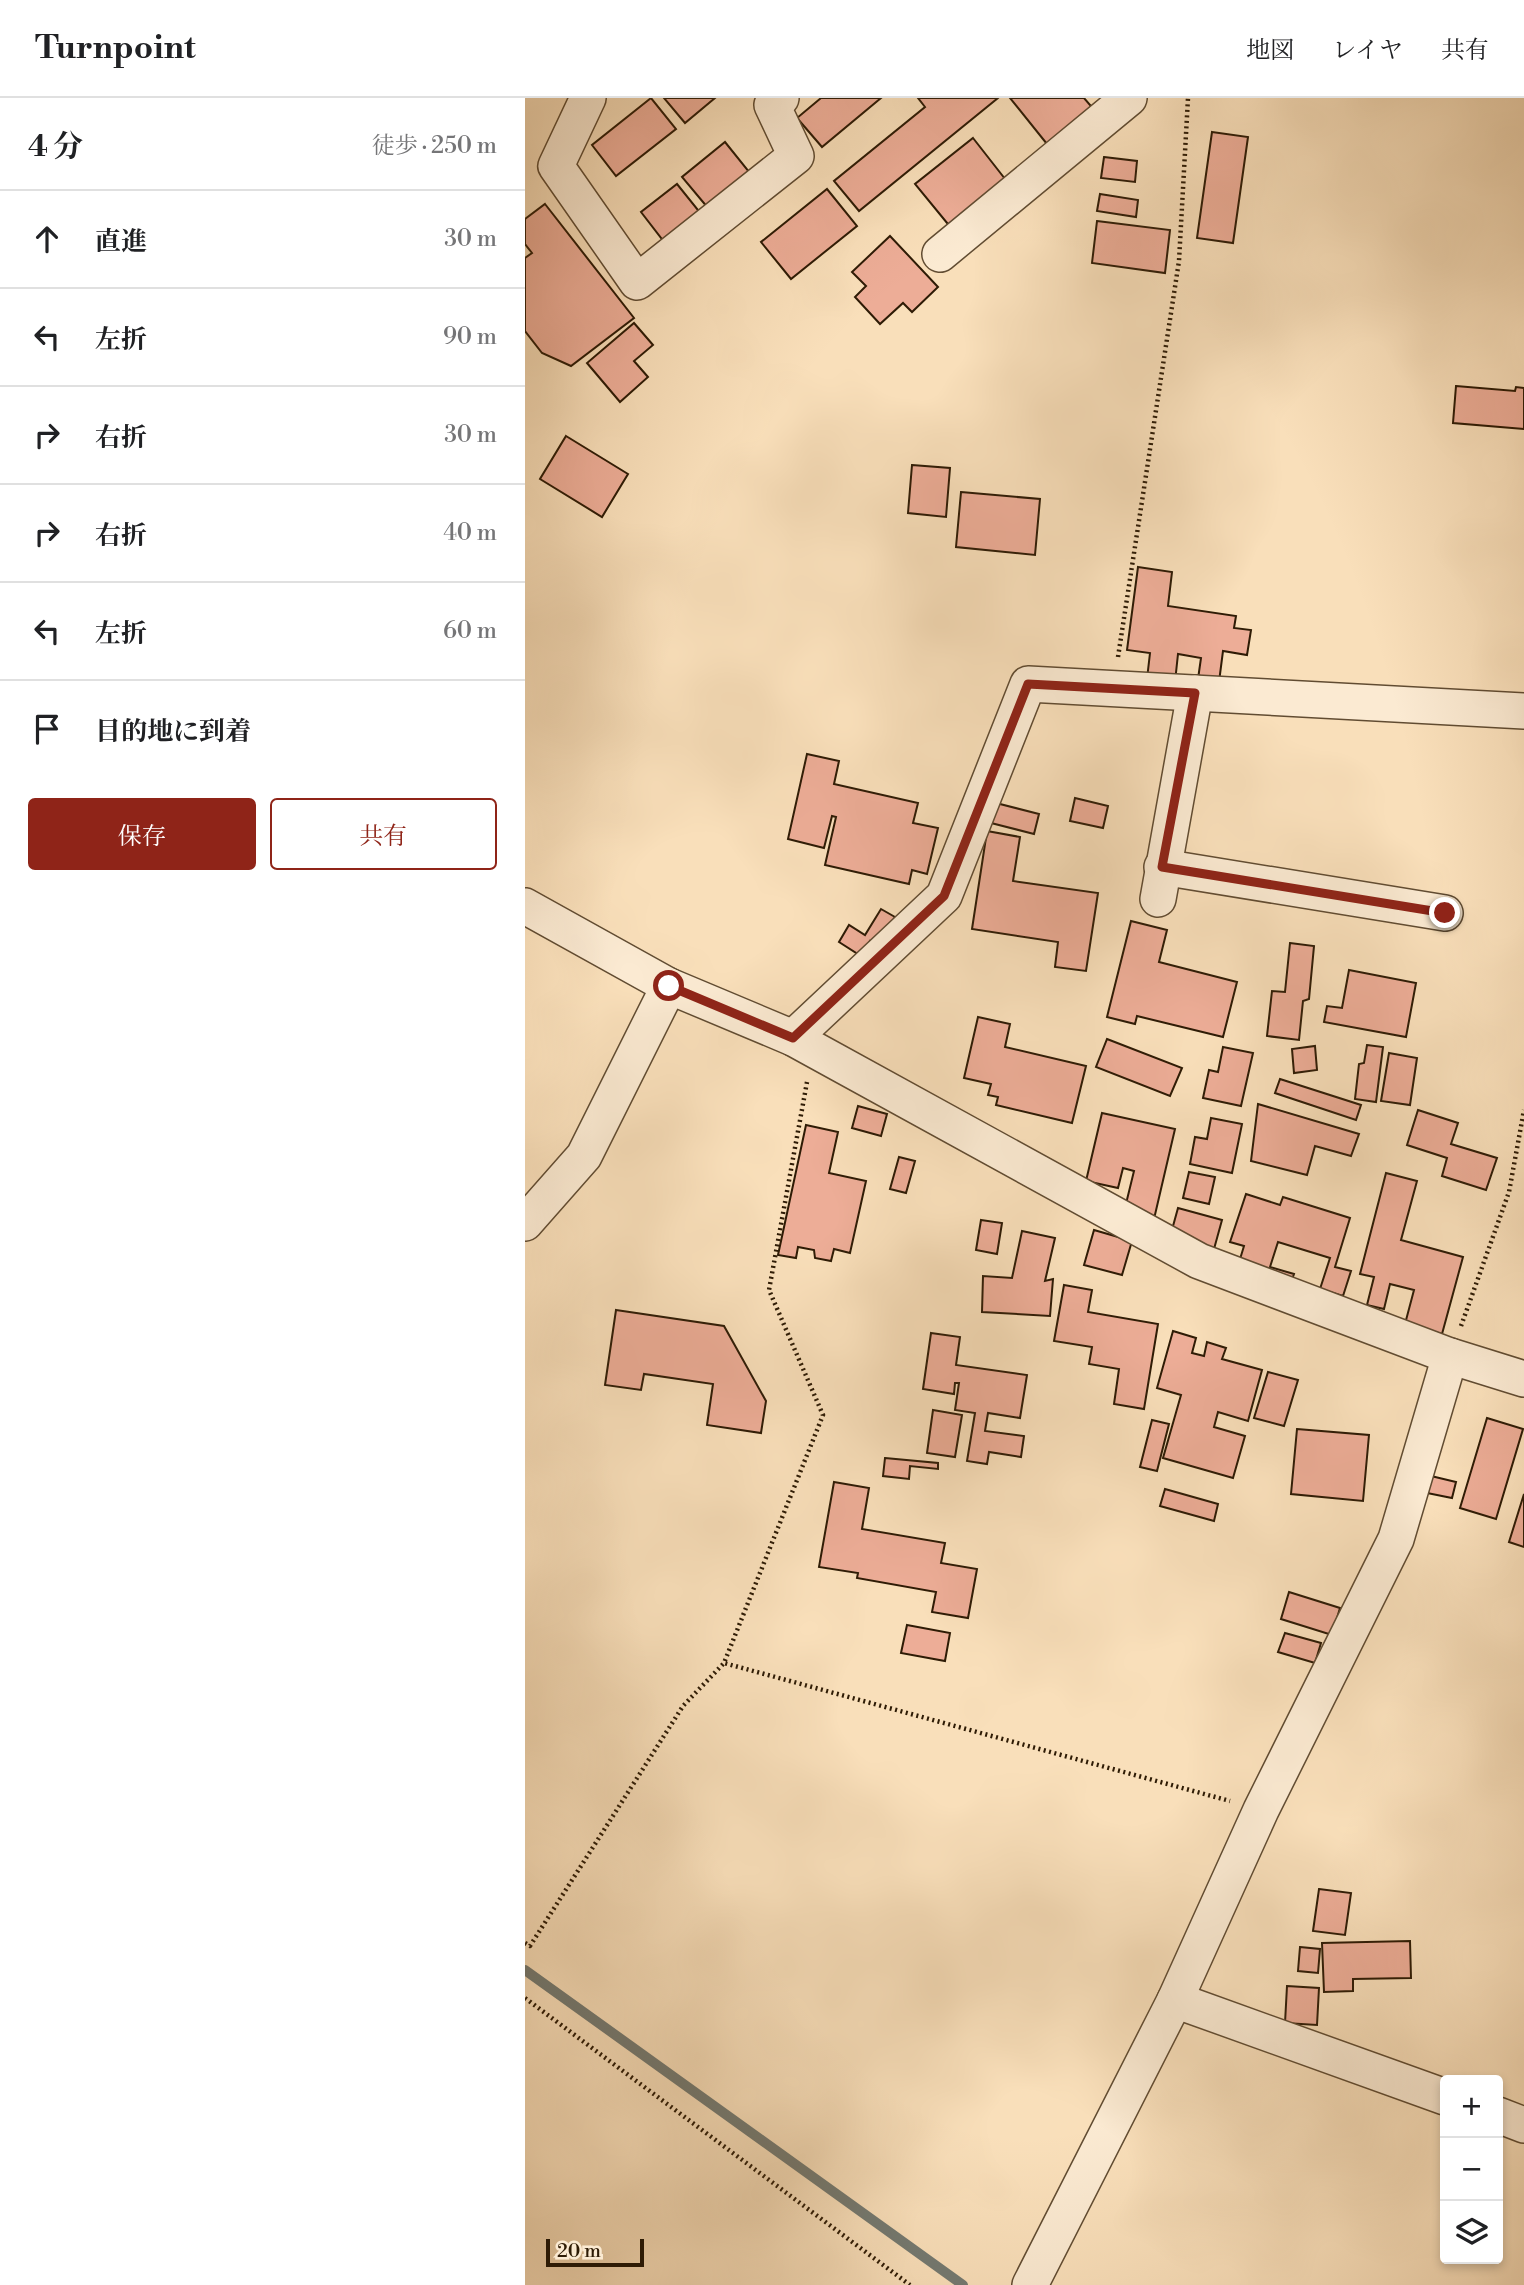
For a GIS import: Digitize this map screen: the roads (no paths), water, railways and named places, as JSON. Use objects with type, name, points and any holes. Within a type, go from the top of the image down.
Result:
[{"type":"street","points":[[588,98],[556,166],[637,282],[796,156],[772,105],[781,98]]},
{"type":"street","points":[[940,254],[1129,98]]},
{"type":"street","points":[[803,1043],[944,896],[1028,684],[1524,711]]},
{"type":"street","points":[[1195,693],[1160,883],[1445,913]]},
{"type":"street","points":[[525,906],[669,986],[803,1043],[1199,1261],[1450,1356],[1524,1379]]},
{"type":"street","points":[[525,1223],[584,1156],[669,986]]},
{"type":"street","points":[[1030,2285],[1175,2000],[1261,1810],[1396,1539],[1450,1356]]},
{"type":"street","points":[[1175,2000],[1440,2095]]},
{"type":"street","points":[[1503,2117],[1524,2125]]},
{"type":"waterway","points":[[525,1970],[963,2285]]}]
